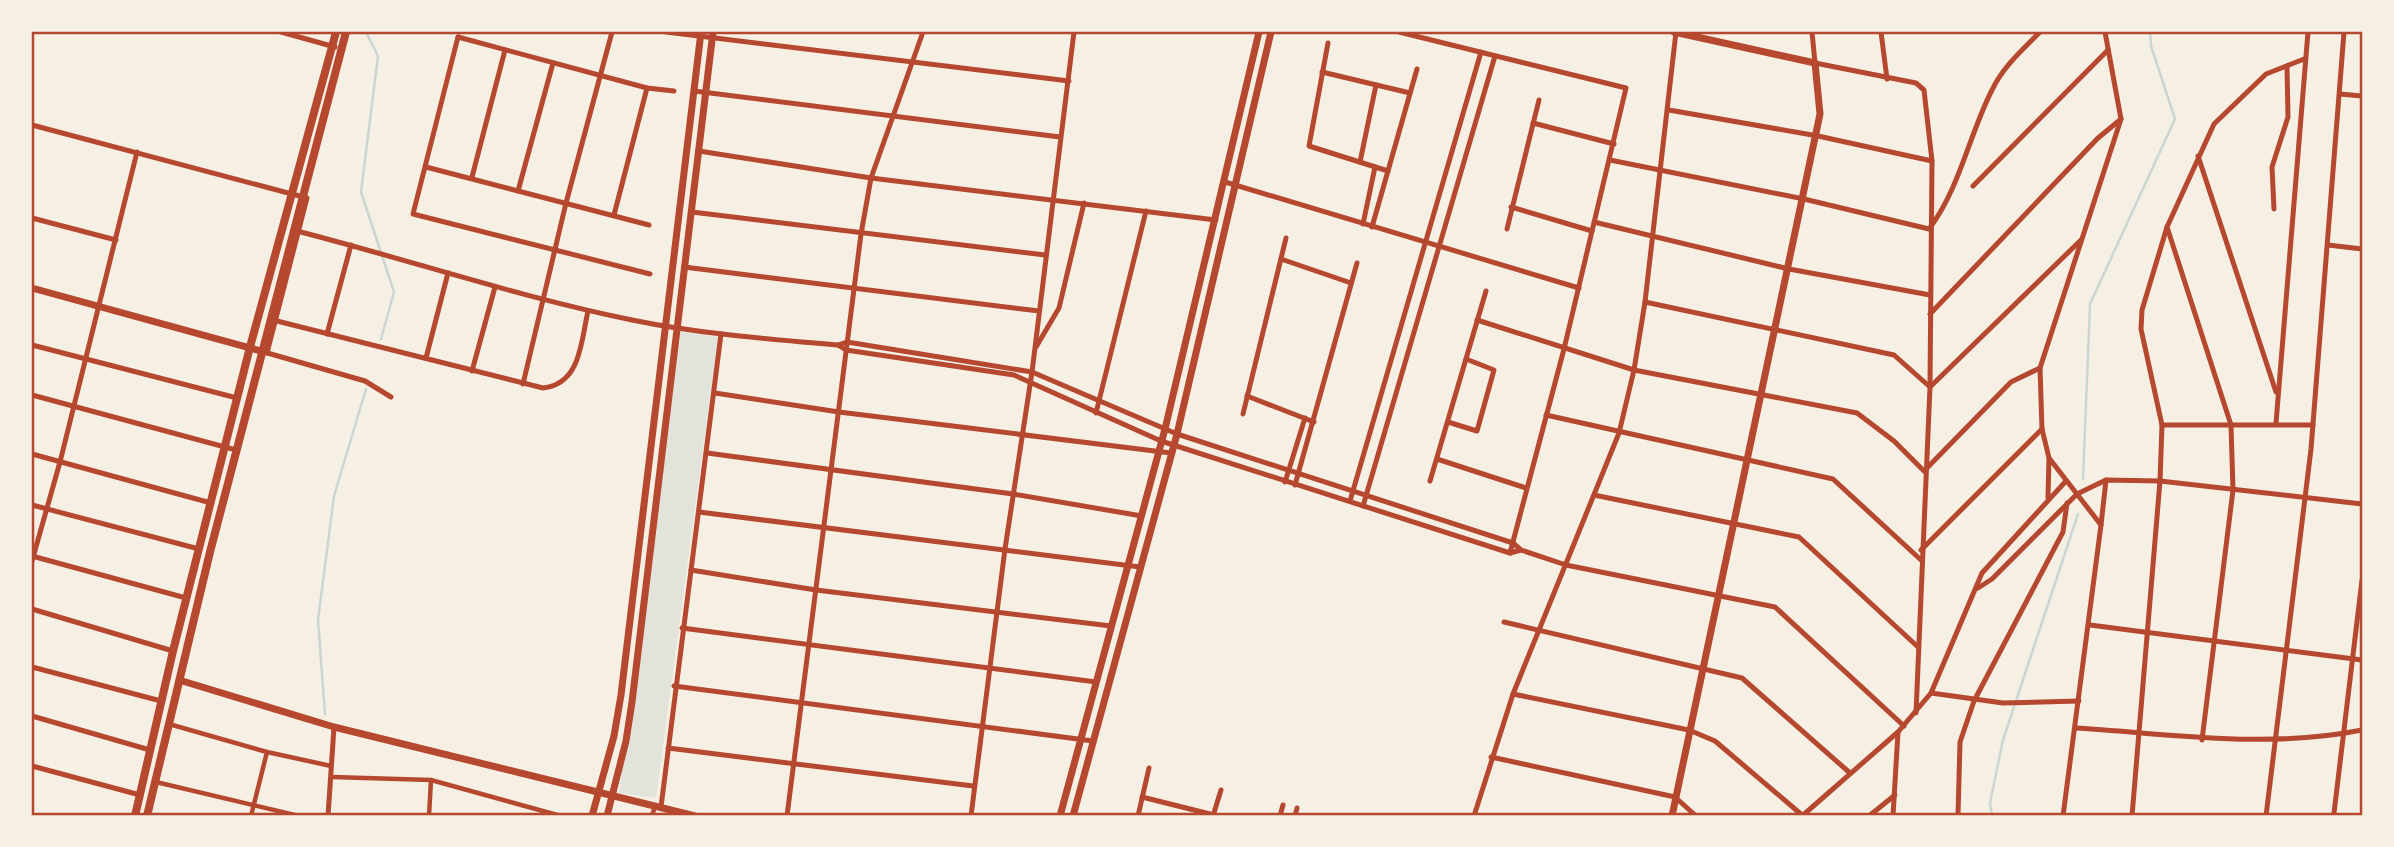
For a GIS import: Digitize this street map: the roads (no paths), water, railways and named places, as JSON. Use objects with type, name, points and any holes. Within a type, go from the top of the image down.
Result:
[{"type":"main road","points":[[336,32],[337,47]]},
{"type":"main road","points":[[135,816],[173,651],[250,347],[297,195],[337,47],[346,32]]},
{"type":"main road","points":[[147,816],[236,450],[296,231],[297,195]]},
{"type":"street","points":[[281,32],[337,47]]},
{"type":"street","points":[[523,384],[566,203],[612,32]]},
{"type":"street","points":[[666,32],[713,34],[913,63],[1069,81]]},
{"type":"street","points":[[787,816],[861,234],[871,178],[923,32]]},
{"type":"street","points":[[971,816],[1005,549],[1032,372],[1051,199],[1074,32]]},
{"type":"street","points":[[1060,816],[1165,429],[1259,32]]},
{"type":"street","points":[[1073,816],[1177,434],[1271,32]]},
{"type":"street","points":[[1399,32],[1626,89],[1510,553]]},
{"type":"street","points":[[1474,816],[1513,694],[1619,433],[1634,370],[1645,302],[1669,110],[1675,32],[1916,83],[1924,90],[1932,161],[1929,229],[1930,387],[1924,471],[1916,713]]},
{"type":"street","points":[[1672,816],[1701,668],[1818,135],[1820,114],[1811,32]]},
{"type":"street","points":[[1881,32],[1887,79]]},
{"type":"street","points":[[1929,229],[1943,211],[1992,89],[2011,61],[2040,32]]},
{"type":"street","points":[[2048,497],[2049,458],[2042,429],[2040,368],[2056,312],[2084,237],[2121,119],[2106,32]]},
{"type":"street","points":[[2276,424],[2308,32]]},
{"type":"street","points":[[2266,816],[2284,651],[2311,449],[2344,32]]},
{"type":"street","points":[[650,274],[556,248],[413,214],[456,34],[600,76],[647,88],[674,91]]},
{"type":"street","points":[[607,816],[626,741],[713,34]]},
{"type":"street","points":[[592,816],[621,695],[701,35]]},
{"type":"street","points":[[1328,43],[1309,146],[1388,171]]},
{"type":"street","points":[[472,177],[505,50]]},
{"type":"street","points":[[1973,186],[2108,50]]},
{"type":"street","points":[[1350,501],[1480,52]]},
{"type":"street","points":[[1363,506],[1495,56]]},
{"type":"street","points":[[2132,816],[2161,481],[2162,425],[2141,329],[2142,310],[2167,227],[2197,156],[2214,124],[2266,74],[2304,59]]},
{"type":"street","points":[[518,191],[553,63]]},
{"type":"street","points":[[2274,209],[2272,158],[2285,134],[2288,117],[2287,66]]},
{"type":"street","points":[[1372,227],[1417,69]]},
{"type":"street","points":[[1322,72],[1410,93]]},
{"type":"street","points":[[1360,162],[1376,85]]},
{"type":"street","points":[[614,215],[647,88]]},
{"type":"street","points":[[694,91],[1060,137]]},
{"type":"street","points":[[2340,94],[2362,96]]},
{"type":"street","points":[[1507,229],[1539,100]]},
{"type":"street","points":[[1669,110],[1818,135],[1932,161]]},
{"type":"street","points":[[1930,314],[2098,138],[2121,119]]},
{"type":"street","points":[[1533,123],[1614,144]]},
{"type":"street","points":[[32,125],[297,195]]},
{"type":"street","points":[[699,151],[871,178],[1216,220]]},
{"type":"street","points":[[137,152],[60,462],[32,558],[186,598]]},
{"type":"street","points":[[2197,156],[2278,396]]},
{"type":"street","points":[[1610,160],[1804,199],[1929,229]]},
{"type":"street","points":[[426,167],[649,225]]},
{"type":"street","points":[[1363,224],[1375,167]]},
{"type":"street","points":[[1225,182],[1578,288]]},
{"type":"street","points":[[1034,350],[1059,308],[1084,203]]},
{"type":"street","points":[[1511,207],[1592,231]]},
{"type":"street","points":[[1096,413],[1146,211]]},
{"type":"street","points":[[692,212],[1045,256]]},
{"type":"street","points":[[32,218],[116,240]]},
{"type":"street","points":[[1594,222],[1789,269],[1930,295]]},
{"type":"street","points":[[2167,227],[2231,425],[2233,490],[2202,740]]},
{"type":"street","points":[[296,231],[495,287],[665,327],[838,345],[847,342],[1032,372],[1177,434],[1354,489],[1513,543],[1521,550],[1566,565],[1775,607],[1904,726]]},
{"type":"street","points":[[1930,387],[2084,237]]},
{"type":"street","points":[[1243,414],[1286,238]]},
{"type":"street","points":[[327,334],[351,245]]},
{"type":"street","points":[[2328,246],[2362,249]]},
{"type":"street","points":[[1281,259],[1351,283]]},
{"type":"street","points":[[1295,485],[1357,263]]},
{"type":"street","points":[[684,267],[1039,311]]},
{"type":"street","points":[[426,358],[448,273]]},
{"type":"street","points":[[472,371],[495,287]]},
{"type":"street","points":[[32,288],[365,381],[391,397]]},
{"type":"street","points":[[1430,481],[1486,291]]},
{"type":"street","points":[[1645,302],[1894,355],[1930,387]]},
{"type":"street","points":[[272,320],[543,388],[559,384],[573,372],[588,311]]},
{"type":"street","points":[[1192,318],[1203,321]]},
{"type":"street","points":[[1477,320],[1634,370],[1857,413],[1894,441],[1924,471]]},
{"type":"street","points":[[652,816],[658,806],[668,748],[721,334]]},
{"type":"street","points":[[32,345],[237,398]]},
{"type":"street","points":[[838,345],[846,350],[1014,376],[1161,441],[1172,449],[1350,501],[1510,553],[1521,550]]},
{"type":"street","points":[[1448,422],[1476,431],[1494,370],[1466,359]]},
{"type":"street","points":[[1924,471],[2011,382],[2040,368]]},
{"type":"street","points":[[1389,369],[1403,372]]},
{"type":"street","points":[[715,393],[839,412],[1158,452],[1172,449]]},
{"type":"street","points":[[32,395],[236,450]]},
{"type":"street","points":[[1247,396],[1314,422]]},
{"type":"street","points":[[654,411],[666,412]]},
{"type":"street","points":[[1546,415],[1833,479],[1921,560]]},
{"type":"street","points":[[1285,482],[1305,418]]},
{"type":"street","points":[[2162,425],[2313,425]]},
{"type":"street","points":[[1922,550],[2042,429]]},
{"type":"street","points":[[707,453],[1013,494],[1142,516]]},
{"type":"street","points":[[32,454],[211,503]]},
{"type":"street","points":[[2049,458],[2101,525]]},
{"type":"street","points":[[1437,459],[1526,488]]},
{"type":"street","points":[[2063,816],[2090,625],[2106,480]]},
{"type":"street","points":[[1978,588],[1992,579],[2077,494],[2106,480],[2161,481],[2362,504]]},
{"type":"street","points":[[1513,694],[1689,730],[1715,741],[1802,816],[1916,713],[1931,693],[1989,563],[2048,497],[2066,481]]},
{"type":"street","points":[[1594,495],[1799,537],[1919,647]]},
{"type":"street","points":[[1958,816],[1960,742],[1974,701],[2063,532],[2067,503]]},
{"type":"street","points":[[32,505],[199,549]]},
{"type":"street","points":[[699,512],[1140,567]]},
{"type":"street","points":[[638,547],[650,548]]},
{"type":"street","points":[[691,570],[816,590],[1111,626]]},
{"type":"street","points":[[2334,813],[2362,580]]},
{"type":"street","points":[[32,608],[173,651]]},
{"type":"street","points":[[1504,622],[1742,678],[1850,773]]},
{"type":"street","points":[[2090,625],[2212,643],[2362,660]]},
{"type":"street","points":[[682,628],[1097,682]]},
{"type":"street","points":[[32,667],[161,701]]},
{"type":"street","points":[[179,680],[334,727],[600,790],[695,816]]},
{"type":"street","points":[[674,686],[1093,741]]},
{"type":"street","points":[[1931,693],[1974,701],[2079,701]]},
{"type":"street","points":[[32,716],[150,750]]},
{"type":"street","points":[[168,723],[267,752],[331,766]]},
{"type":"street","points":[[328,816],[334,727]]},
{"type":"street","points":[[2076,728],[2202,740],[2274,741],[2362,730]]},
{"type":"street","points":[[1894,816],[1898,732]]},
{"type":"street","points":[[668,748],[974,786]]},
{"type":"street","points":[[251,816],[267,752]]},
{"type":"street","points":[[1491,757],[1675,797],[1696,816]]},
{"type":"street","points":[[32,766],[140,796]]},
{"type":"street","points":[[1138,816],[1149,768]]},
{"type":"street","points":[[332,777],[431,780],[561,816]]},
{"type":"street","points":[[429,816],[431,780]]},
{"type":"street","points":[[155,782],[299,816]]},
{"type":"street","points":[[1142,797],[1213,815],[1221,790]]},
{"type":"street","points":[[1869,816],[1895,796]]},
{"type":"street","points":[[1280,816],[1283,806]]},
{"type":"waterway","points":[[366,32],[378,56],[361,192],[394,292],[381,339]]},
{"type":"waterway","points":[[2083,479],[2090,304],[2175,119],[2151,46],[2150,32]]},
{"type":"waterway","points":[[325,714],[318,620],[334,496],[366,389]]},
{"type":"waterway","points":[[1992,816],[1990,803],[2003,740],[2078,514]]}]
